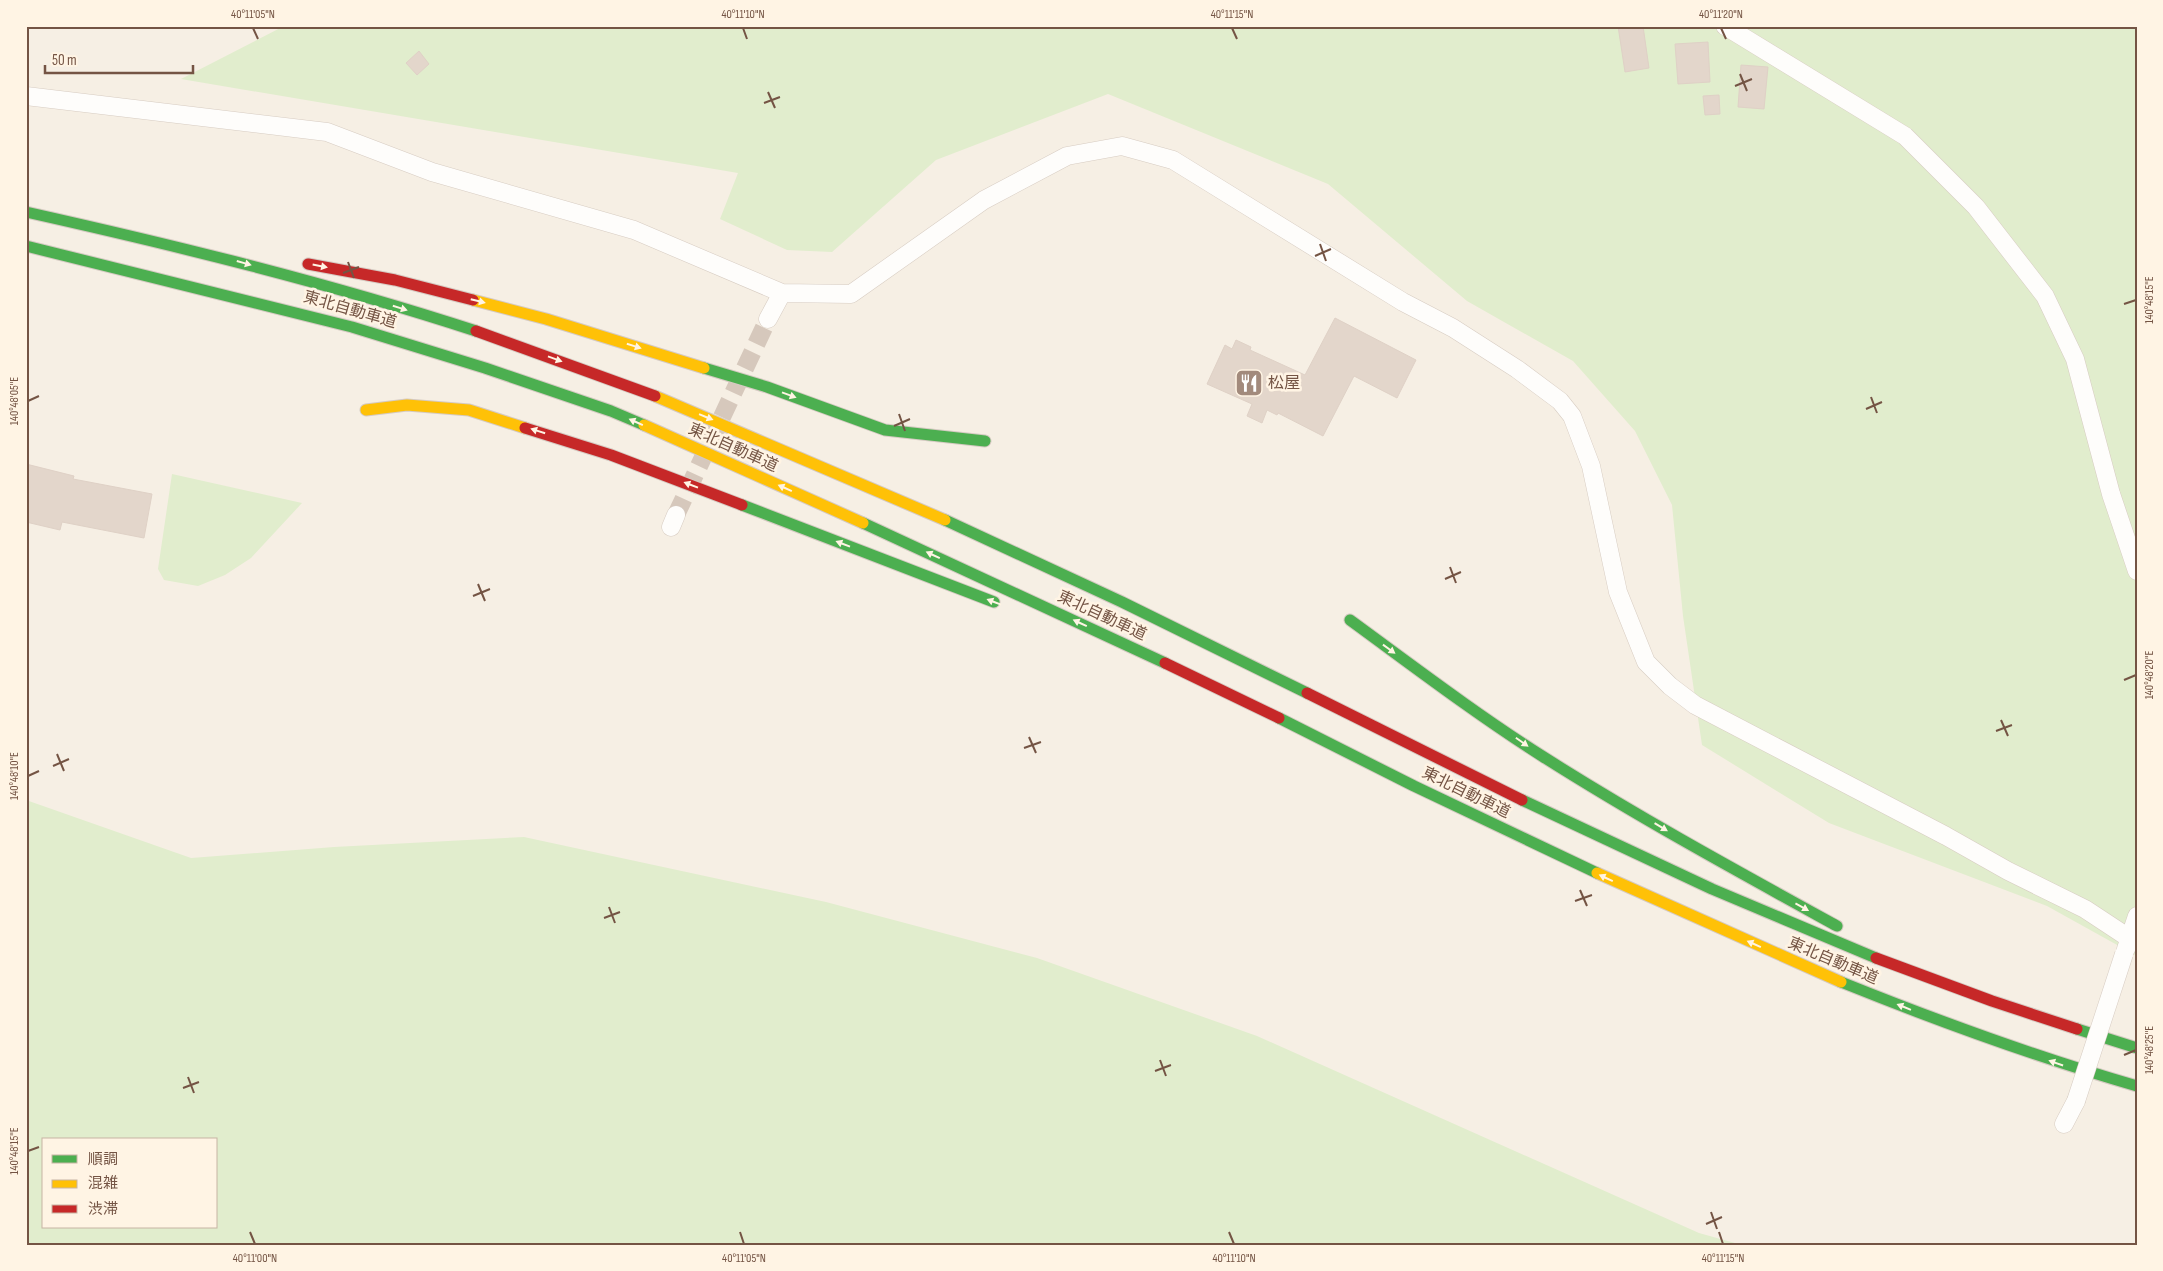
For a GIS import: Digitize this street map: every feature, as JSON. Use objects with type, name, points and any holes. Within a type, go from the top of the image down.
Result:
[{"type":"highway","points":[[28,212],[251,254]]},
{"type":"highway","name":"東北自動車道","points":[[28,212],[234,260],[352,293],[494,337],[620,382],[739,430],[894,497],[1117,600],[1285,680],[1573,825],[1700,884],[1829,940],[1945,986],[2137,1048]]},
{"type":"highway","name":"東北自動車道","points":[[26,246],[352,327],[485,368],[611,411],[898,539],[1220,688],[1414,786],[1551,852],[1815,972],[1980,1036],[2063,1065],[2137,1086]]},
{"type":"highway","points":[[299,262],[395,280],[546,319],[767,387],[885,430],[985,442]]},
{"type":"highway","points":[[366,410],[407,405],[469,410],[611,455],[1007,607]]},
{"type":"highway","points":[[1350,620],[1541,755],[1704,853],[1945,986]]},
{"type":"highway","points":[[1054,625],[1220,688]]},
{"type":"street","points":[[1726,26],[1905,136],[1976,207],[2045,296],[2075,359],[2111,494],[2137,571]]},
{"type":"street","points":[[26,96],[327,132],[432,172],[634,230],[782,293],[851,294],[984,200],[1067,156],[1122,146],[1173,160],[1403,302],[1452,328],[1517,369],[1560,401],[1572,416],[1591,466],[1618,592],[1646,662],[1670,686],[1695,705],[2085,909],[2127,946]]},
{"type":"street","points":[[768,320],[782,293]]},
{"type":"street","points":[[2064,1124],[2076,1102],[2137,916]]},
{"type":"green space","points":[[284,26],[2137,26],[2137,956],[2047,906],[1829,823],[1702,745],[1683,616],[1672,505],[1635,431],[1573,361],[1467,301],[1328,184],[1108,94],[936,160],[832,252],[787,250],[720,219],[738,173],[181,79]]},
{"type":"green space","points":[[172,474],[302,503],[251,558],[225,575],[198,586],[164,580],[158,569]]},
{"type":"green space","points":[[26,800],[191,858],[334,847],[524,837],[826,902],[1037,958],[1257,1036],[1699,1233],[1742,1245],[26,1245]]},
{"type":"building","points":[[1618,26],[1643,26],[1649,68],[1625,72]]},
{"type":"building","points":[[1708,42],[1710,82],[1678,84],[1675,44]]},
{"type":"building","points":[[419,51],[429,64],[417,75],[406,63]]},
{"type":"building","points":[[1741,65],[1768,67],[1764,109],[1738,107]]},
{"type":"building","points":[[1719,95],[1720,114],[1705,115],[1703,96]]},
{"type":"building","points":[[1335,318],[1416,360],[1397,398],[1354,376],[1323,436],[1278,413],[1277,415],[1267,410],[1262,423],[1247,416],[1252,404],[1207,384],[1225,345],[1232,349],[1236,340],[1251,347],[1250,350],[1305,375]]},
{"type":"building","points":[[26,464],[74,476],[73,479],[152,494],[144,538],[62,522],[60,530],[26,522]]},
{"type":"tunnel","points":[[676,515],[768,319]]},
{"type":"traffic: fast","points":[[26,212],[253,266],[365,297],[476,331]]},
{"type":"traffic: fast","points":[[26,246],[352,327],[485,368],[611,411],[644,425]]},
{"type":"traffic: fast","points":[[704,368],[767,387],[885,430],[985,441]]},
{"type":"traffic: fast","points":[[742,505],[994,602]]},
{"type":"traffic: fast","points":[[945,520],[1122,602],[1307,693]]},
{"type":"traffic: fast","points":[[863,523],[1165,663]]},
{"type":"traffic: fast","points":[[1350,620],[1469,707],[1578,779],[1837,926]]},
{"type":"traffic: fast","points":[[1279,718],[1414,786],[1597,873]]},
{"type":"traffic: fast","points":[[1522,800],[1712,889],[1876,958]]},
{"type":"traffic: fast","points":[[1841,982],[1988,1038],[2137,1086]]},
{"type":"traffic: fast","points":[[2077,1029],[2137,1048]]},
{"type":"traffic: slow","points":[[473,300],[546,319],[704,368]]},
{"type":"traffic: slow","points":[[655,396],[945,520]]},
{"type":"traffic: slow","points":[[366,410],[407,405],[469,410],[525,428]]},
{"type":"traffic: slow","points":[[644,425],[863,523]]},
{"type":"traffic: slow","points":[[1597,873],[1841,982]]},
{"type":"traffic: jam","points":[[308,264],[395,280],[473,300]]},
{"type":"traffic: jam","points":[[476,331],[655,396]]},
{"type":"traffic: jam","points":[[525,428],[611,455],[742,505]]},
{"type":"traffic: jam","points":[[1165,663],[1279,718]]},
{"type":"traffic: jam","points":[[1307,693],[1522,800]]},
{"type":"traffic: jam","points":[[1876,958],[1992,1001],[2077,1029]]},
{"type":"place","name":"松屋","points":[[1249,383]]}]
